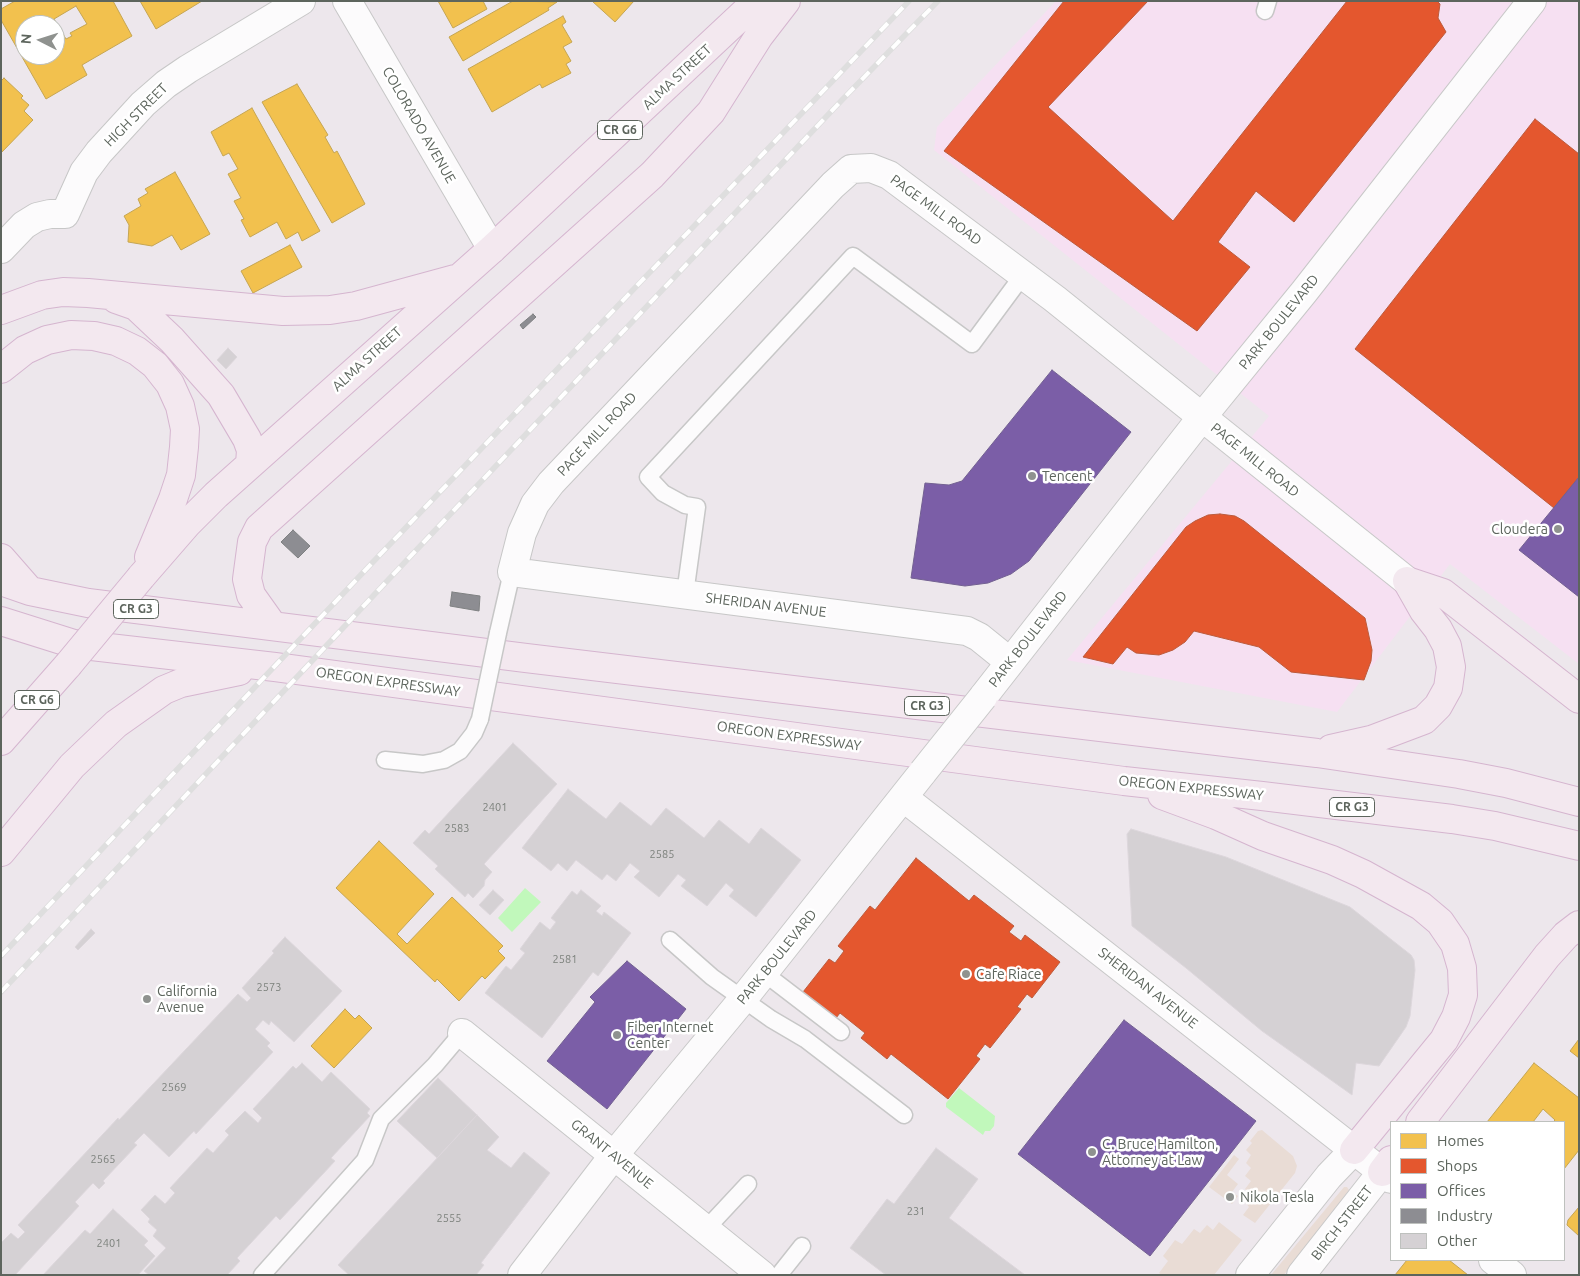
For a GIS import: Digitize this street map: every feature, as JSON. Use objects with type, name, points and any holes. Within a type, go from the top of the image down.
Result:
[{"type":"main road","name":"ALMA STREET","points":[[3,738],[71,655],[197,514],[250,464],[492,249],[757,1]]},
{"type":"main road","points":[[273,626],[251,595],[247,579],[252,542],[259,528],[652,175],[711,112],[759,36],[786,1]]},
{"type":"main road","points":[[1,310],[42,295],[63,292],[88,292],[308,312],[356,306],[459,278]]},
{"type":"main road","points":[[88,292],[136,306],[172,340],[221,395],[247,439],[251,450],[250,464]]},
{"type":"main road","points":[[1,369],[25,350],[47,340],[71,335],[94,336],[116,341],[137,351],[155,365],[170,384],[180,406],[184,429],[184,447],[180,475],[173,499],[140,577]]},
{"type":"main road","points":[[1,558],[30,591]]},
{"type":"main road","name":"CR G3","points":[[1,581],[30,591],[88,603],[526,658],[1317,753],[1506,783],[1579,802]]},
{"type":"main road","points":[[1407,581],[1443,594],[1579,699]]},
{"type":"main road","points":[[1317,753],[1372,740],[1424,720],[1438,706],[1448,688],[1451,667],[1447,646],[1407,581]]},
{"type":"main road","name":"OREGON EXPRESSWAY","points":[[1,621],[71,655],[275,667],[1124,781],[1452,819],[1495,826],[1579,846]]},
{"type":"main road","points":[[1,635],[71,655]]},
{"type":"main road","points":[[1,852],[78,760],[116,724],[139,706],[164,690],[181,683],[224,673],[275,667]]},
{"type":"main road","points":[[1124,781],[1216,815],[1263,836],[1332,860],[1363,874],[1421,906],[1440,922],[1455,944],[1462,968],[1463,995],[1456,1017],[1444,1040],[1354,1150]]},
{"type":"main road","points":[[1421,1121],[1547,956],[1566,935],[1579,925]]},
{"type":"street","name":"HIGH STREET","points":[[1,249],[24,225],[37,217],[50,214],[65,214],[84,172],[99,152],[143,104],[166,84],[301,1]]},
{"type":"street","name":"COLORADO AVENUE","points":[[347,1],[492,249]]},
{"type":"street","name":"PARK BOULEVARD","points":[[522,1275],[614,1155],[743,999],[904,798],[1202,417],[1304,292],[1524,4]]},
{"type":"street","name":"PAGE MILL ROAD","points":[[512,572],[522,533],[535,504],[551,483],[833,185],[851,169],[871,168],[889,175],[1023,275],[1407,581]]},
{"type":"street","name":"SHERIDAN AVENUE","points":[[512,572],[967,631],[979,637],[1010,662]]},
{"type":"street","name":"SHERIDAN AVENUE","points":[[904,798],[1060,918],[1354,1150],[1388,1170]]},
{"type":"street","name":"GRANT AVENUE","points":[[462,1033],[762,1275]]},
{"type":"street","points":[[1250,1275],[1329,1176],[1354,1150]]},
{"type":"street","name":"BIRCH STREET","points":[[1301,1275],[1388,1170]]},
{"type":"street","points":[[1494,1261],[1512,1275]]},
{"type":"lane","points":[[685,594],[697,507],[684,505],[663,492],[648,477],[853,256],[972,344],[1023,275]]},
{"type":"lane","points":[[385,760],[423,764],[444,760],[460,752],[474,733],[480,719],[512,572]]},
{"type":"lane","points":[[670,940],[712,977],[771,1020],[805,1039],[904,1115]]},
{"type":"lane","points":[[764,973],[841,1032]]},
{"type":"lane","points":[[262,1275],[365,1160],[382,1119],[435,1065],[462,1033]]},
{"type":"lane","points":[[706,1229],[748,1184]]},
{"type":"lane","points":[[779,1275],[802,1246]]},
{"type":"shaded area","points":[[1056,1],[1579,1],[1579,664],[1450,564],[1337,712],[1067,660],[1269,416],[934,150],[937,127]]},
{"type":"shaded area","points":[[525,888],[541,902],[512,932],[498,918]]},
{"type":"shaded area","points":[[959,1088],[995,1116],[994,1126],[990,1131],[985,1131],[983,1135],[946,1107],[946,1103]]},
{"type":"shaded area","points":[[1262,1130],[1293,1156],[1297,1166],[1295,1173],[1255,1223],[1243,1215],[1249,1207],[1244,1201],[1250,1193],[1245,1189],[1251,1181],[1245,1176],[1251,1168],[1246,1163],[1251,1155],[1246,1150],[1258,1131]]},
{"type":"shaded area","points":[[1234,1155],[1239,1159],[1227,1175],[1238,1184],[1232,1192],[1238,1196],[1232,1204],[1209,1187]]},
{"type":"shaded area","points":[[1344,1187],[1347,1187],[1349,1190],[1284,1275],[1271,1275]]},
{"type":"shaded area","points":[[1219,1222],[1242,1240],[1214,1275],[1162,1275],[1159,1273],[1168,1261],[1163,1256],[1175,1240],[1182,1244],[1194,1229],[1200,1233],[1207,1225],[1213,1230]]},
{"type":"building: Homes","points":[[15,1],[113,1],[132,36],[82,65],[87,75],[46,99],[27,65],[65,65],[65,37],[66,39],[72,36],[70,33],[87,24],[76,6],[61,15],[15,15],[15,45],[1,20],[1,9]]},
{"type":"building: Homes","points":[[140,1],[202,1],[156,29]]},
{"type":"building: Homes","points":[[438,1],[483,1],[487,9],[453,28]]},
{"type":"building: Homes","points":[[513,1],[557,2],[548,8],[549,10],[463,61],[449,37]]},
{"type":"building: Homes","points":[[592,1],[634,1],[615,22]]},
{"type":"building: Homes","points":[[563,16],[566,22],[562,25],[572,42],[563,47],[571,61],[566,64],[571,73],[542,88],[540,84],[492,112],[468,69]]},
{"type":"building: Homes","points":[[4,78],[23,96],[21,98],[29,105],[24,111],[33,120],[1,153],[1,81]]},
{"type":"building: Homes","points":[[297,84],[328,135],[325,137],[334,153],[337,151],[365,204],[332,223],[262,102]]},
{"type":"building: Homes","points":[[252,108],[320,231],[302,241],[298,232],[286,239],[277,222],[250,237],[241,220],[244,219],[234,201],[241,198],[228,174],[238,169],[229,153],[223,156],[211,132]]},
{"type":"building: Homes","points":[[175,172],[210,234],[181,250],[172,235],[152,246],[128,242],[129,225],[124,216],[141,206],[138,199],[148,193],[145,189]]},
{"type":"building: Homes","points":[[290,245],[302,267],[253,293],[241,271]]},
{"type":"building: Homes","points":[[379,841],[434,894],[397,934],[407,944],[452,897],[503,946],[498,951],[505,958],[485,979],[482,976],[459,1001],[437,979],[435,982],[336,888]]},
{"type":"building: Homes","points":[[345,1009],[355,1019],[359,1015],[372,1028],[334,1068],[311,1046]]},
{"type":"building: Homes","points":[[1579,1039],[1579,1058],[1570,1051]]},
{"type":"building: Homes","points":[[1534,1063],[1579,1098],[1579,1150],[1565,1168],[1565,1121],[1554,1121],[1543,1109],[1534,1121],[1488,1121]]},
{"type":"building: Homes","points":[[1579,1207],[1579,1236],[1567,1225],[1568,1220]]},
{"type":"building: Homes","points":[[1406,1261],[1450,1261],[1468,1275],[1395,1275]]},
{"type":"building: Shops","points":[[1064,1],[1148,1],[1048,107],[1173,221],[1347,1],[1437,1],[1440,4],[1438,18],[1446,32],[1294,222],[1256,191],[1218,242],[1250,267],[1197,331],[944,151]]},
{"type":"building: Shops","points":[[1535,119],[1579,154],[1579,477],[1554,508],[1355,349]]},
{"type":"building: Shops","points":[[1208,515],[1235,516],[1244,521],[1365,618],[1372,650],[1371,661],[1364,680],[1291,672],[1259,647],[1194,631],[1185,642],[1173,650],[1159,655],[1136,653],[1127,647],[1113,664],[1083,657],[1186,527]]},
{"type":"building: Shops","points":[[916,858],[969,901],[974,895],[1014,926],[1009,932],[1021,941],[1025,935],[1060,962],[1032,998],[1027,994],[1017,1007],[1021,1009],[990,1048],[985,1044],[976,1056],[980,1059],[948,1099],[891,1054],[887,1059],[861,1038],[865,1033],[840,1013],[836,1018],[803,992],[829,959],[835,963],[844,951],[838,946],[870,906],[875,910]]},
{"type":"building: Offices","name":"Tencent","points":[[1052,370],[1131,432],[1029,561],[1011,574],[988,583],[965,586],[911,578],[925,483],[949,485],[962,481]]},
{"type":"building: Offices","name":"Cloudera","points":[[1579,477],[1579,597],[1519,550]]},
{"type":"building: Offices","name":"Fiber Internet Center","points":[[627,961],[686,1009],[607,1109],[547,1061],[595,1002],[590,997]]},
{"type":"building: Offices","points":[[1124,1020],[1256,1121],[1150,1256],[1018,1154]]},
{"type":"building: Industry","points":[[533,314],[536,317],[523,329],[520,325]]},
{"type":"building: Industry","points":[[293,530],[310,546],[298,558],[281,542]]},
{"type":"building: Industry","points":[[452,592],[480,596],[479,611],[450,606]]},
{"type":"building: Other","points":[[228,348],[237,357],[226,369],[217,360]]},
{"type":"building: Other","points":[[513,743],[557,784],[484,864],[492,872],[485,880],[484,886],[473,898],[468,893],[465,897],[435,869],[438,866],[413,843],[425,830],[429,834]]},
{"type":"building: Other","points":[[568,789],[606,819],[620,802],[651,826],[666,808],[704,838],[719,820],[749,844],[761,828],[801,860],[756,917],[729,896],[734,890],[726,883],[707,906],[681,886],[686,880],[678,874],[659,897],[634,877],[640,871],[630,863],[616,881],[607,874],[602,880],[576,860],[567,871],[558,863],[551,871],[522,848]]},
{"type":"building: Other","points":[[1131,829],[1226,857],[1350,907],[1411,955],[1414,960],[1415,970],[1410,1016],[1406,1027],[1379,1066],[1356,1063],[1352,1095],[1262,1031],[1132,926],[1127,834]]},
{"type":"building: Other","points":[[493,890],[504,900],[490,915],[479,905]]},
{"type":"building: Other","points":[[581,890],[601,906],[596,911],[602,916],[604,912],[631,933],[598,976],[593,972],[542,1038],[485,993],[506,966],[511,970],[525,953],[520,949],[540,922],[550,930],[556,922],[551,918],[572,891],[577,895]]},
{"type":"building: Other","points":[[91,929],[95,933],[78,950],[75,947]]},
{"type":"building: Other","points":[[285,937],[342,991],[294,1042],[271,1021],[269,1025],[263,1020],[255,1029],[270,1043],[267,1046],[273,1052],[196,1134],[194,1131],[169,1157],[144,1133],[134,1143],[137,1145],[103,1181],[105,1183],[99,1189],[93,1183],[75,1202],[79,1206],[15,1275],[1,1275],[1,1243],[11,1233],[18,1239],[25,1232],[18,1225],[238,994],[247,1002],[251,998],[242,988],[274,953],[272,951]]},
{"type":"building: Other","points":[[302,1063],[322,1082],[331,1072],[370,1109],[367,1113],[370,1116],[331,1158],[335,1161],[280,1220],[276,1216],[237,1258],[240,1261],[227,1275],[149,1275],[144,1271],[166,1248],[153,1236],[157,1230],[148,1222],[150,1219],[141,1210],[155,1195],[165,1204],[175,1193],[170,1188],[207,1148],[213,1153],[229,1135],[225,1131],[245,1111],[258,1123],[262,1118],[253,1109],[293,1066],[296,1069]]},
{"type":"building: Other","points":[[438,1078],[477,1115],[437,1158],[397,1121]]},
{"type":"building: Other","points":[[477,1115],[499,1137],[487,1150],[511,1168],[524,1152],[550,1173],[481,1263],[484,1265],[476,1275],[349,1275],[338,1265]]},
{"type":"building: Other","points":[[936,1148],[978,1179],[949,1218],[1025,1275],[886,1275],[850,1248],[887,1199],[894,1204]]},
{"type":"building: Other","points":[[113,1209],[148,1241],[144,1245],[155,1256],[138,1275],[43,1275],[85,1230],[90,1234]]},
{"type":"railway","points":[[1,956],[373,562],[909,1]]},
{"type":"railway","points":[[1,992],[389,579],[938,1]]},
{"type":"place","name":"Tencent","points":[[1032,476]]},
{"type":"place","name":"Cloudera","points":[[1558,529]]},
{"type":"place","name":"Cafe Riace","points":[[966,974]]},
{"type":"place","name":"California Avenue","points":[[147,999]]},
{"type":"place","name":"Fiber Internet Center","points":[[617,1035]]},
{"type":"place","name":"C. Bruce Hamilton, Attorney at Law","points":[[1092,1152]]},
{"type":"place","name":"Nikola Tesla","points":[[1230,1197]]}]
